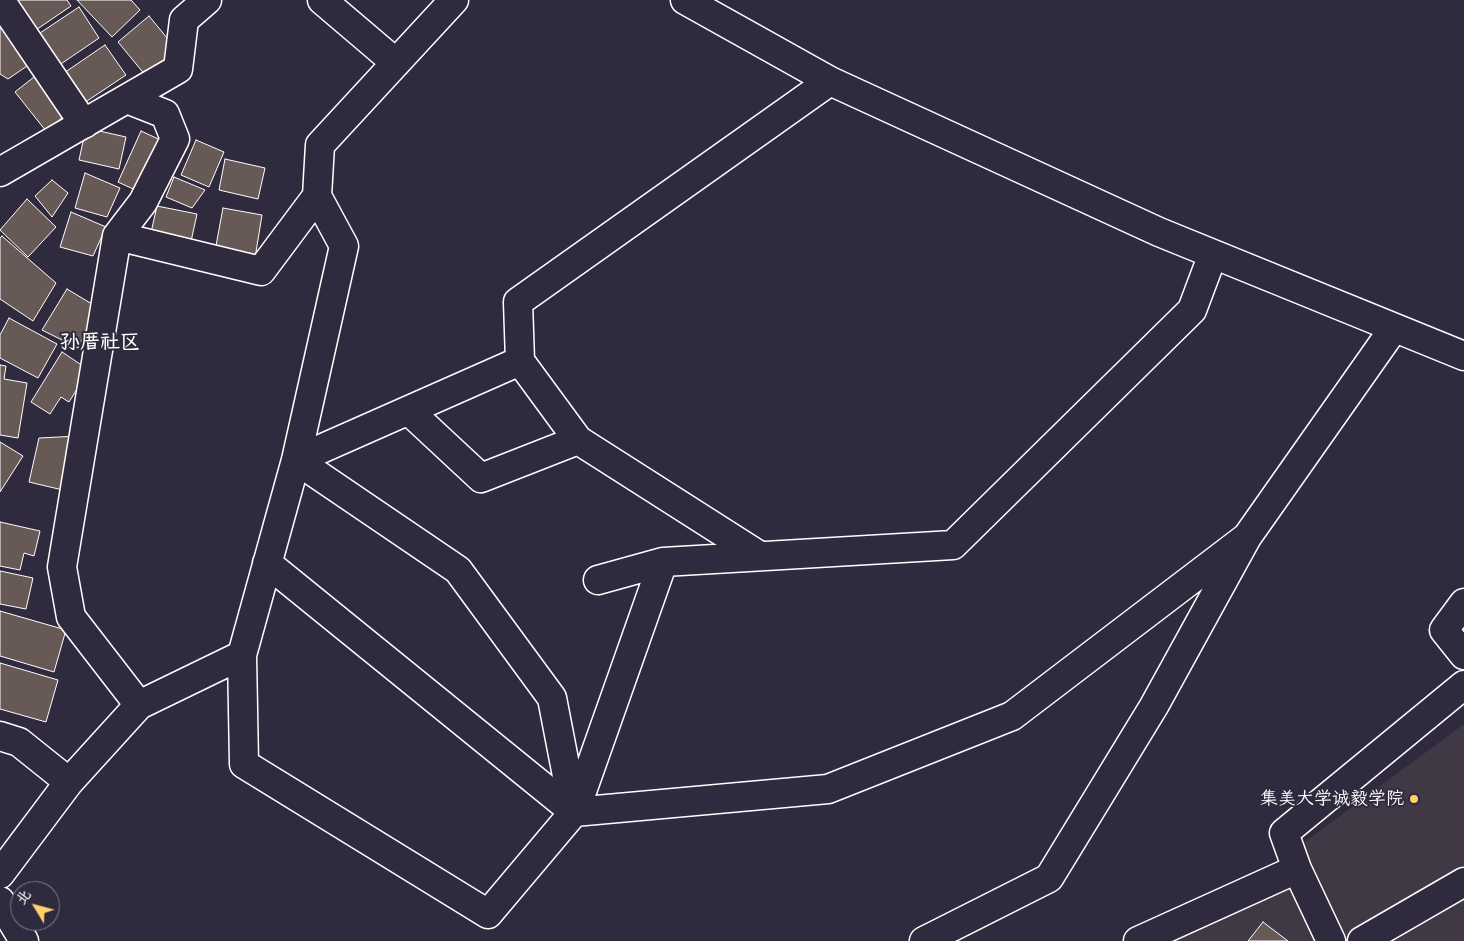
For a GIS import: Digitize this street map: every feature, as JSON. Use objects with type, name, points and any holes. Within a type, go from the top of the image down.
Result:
[{"type":"street","points":[[0,0],[84,124]]},
{"type":"street","points":[[0,172],[178,70],[184,20],[207,0]]},
{"type":"street","points":[[322,0],[396,63]]},
{"type":"street","points":[[454,0],[320,145],[317,196],[344,246],[296,460],[242,655],[244,764],[488,914],[574,812],[663,562]]},
{"type":"street","points":[[685,0],[830,80],[1159,232],[1464,356]]},
{"type":"street","points":[[760,556],[578,440],[520,361],[518,302],[830,80]]},
{"type":"street","points":[[127,99],[165,114],[175,140],[143,202],[117,236],[62,567],[71,617],[139,704]]},
{"type":"street","points":[[117,236],[261,271],[317,196]]},
{"type":"street","points":[[598,580],[663,562],[954,545],[1192,310],[1213,254]]},
{"type":"street","points":[[924,941],[1049,878],[1154,706],[1247,537],[1394,328]]},
{"type":"street","points":[[296,460],[520,361]]},
{"type":"street","points":[[409,411],[481,478],[578,440]]},
{"type":"street","points":[[296,460],[458,570],[552,698],[574,812]]},
{"type":"street","points":[[267,563],[574,812],[828,790],[1012,716],[1247,537]]},
{"type":"street","points":[[1464,603],[1444,630],[1464,655]]},
{"type":"street","points":[[0,874],[69,782],[139,704],[242,655]]},
{"type":"street","points":[[1332,941],[1297,869],[1284,833],[1464,685]]},
{"type":"street","points":[[0,736],[19,742],[69,782]]},
{"type":"street","points":[[1138,941],[1297,869]]},
{"type":"street","points":[[1362,941],[1464,882]]},
{"type":"street","points":[[0,901],[24,941]]},
{"type":"shaded area","name":"集美大学诚毅学院","points":[[1464,724],[1464,941],[1131,941],[1263,873]]},
{"type":"building","points":[[11,0],[67,0],[71,6],[33,32]]},
{"type":"building","points":[[77,0],[131,0],[140,10],[112,37]]},
{"type":"building","points":[[79,7],[99,38],[55,68],[34,37]]},
{"type":"building","points":[[149,16],[177,50],[146,76],[118,42]]},
{"type":"building","points":[[0,19],[30,64],[8,79],[0,74]]},
{"type":"building","points":[[105,45],[126,75],[78,107],[58,77]]},
{"type":"building","points":[[39,73],[69,112],[46,131],[15,92]]},
{"type":"building","points":[[86,128],[126,137],[119,169],[79,160]]},
{"type":"building","points":[[141,131],[167,143],[144,194],[118,182]]},
{"type":"building","points":[[196,140],[224,152],[209,187],[181,175]]},
{"type":"building","points":[[225,159],[265,168],[258,199],[219,190]]},
{"type":"building","points":[[85,173],[120,188],[107,217],[75,208]]},
{"type":"building","points":[[174,177],[205,190],[192,208],[166,197]]},
{"type":"building","points":[[52,180],[68,193],[52,217],[35,196]]},
{"type":"building","points":[[27,199],[56,227],[28,257],[0,230]]},
{"type":"building","points":[[157,206],[197,214],[190,246],[150,237]]},
{"type":"building","points":[[223,208],[262,215],[255,258],[215,251]]},
{"type":"building","points":[[71,212],[106,227],[93,256],[60,247]]},
{"type":"building","points":[[2,236],[56,283],[33,321],[0,299],[0,238]]},
{"type":"building","points":[[67,289],[97,307],[78,348],[42,330]]},
{"type":"building","points":[[9,318],[57,344],[38,378],[0,358],[0,335]]},
{"type":"building","points":[[62,352],[89,370],[69,402],[61,397],[50,414],[31,402]]},
{"type":"building","points":[[0,365],[6,366],[4,379],[27,383],[18,438],[0,435]]},
{"type":"building","points":[[79,436],[67,491],[29,482],[39,438]]},
{"type":"building","points":[[0,442],[23,456],[0,492]]},
{"type":"building","points":[[0,522],[40,531],[34,556],[24,553],[20,570],[0,566]]},
{"type":"building","points":[[0,571],[33,578],[26,609],[0,604]]},
{"type":"building","points":[[0,611],[66,630],[54,672],[0,656]]},
{"type":"building","points":[[0,663],[58,680],[46,722],[0,709]]},
{"type":"building","points":[[1263,922],[1288,941],[1248,941]]},
{"type":"place","name":"集美大学诚毅学院","points":[[1414,799]]},
{"type":"district","name":"孙厝社区","points":[[100,343]]}]
